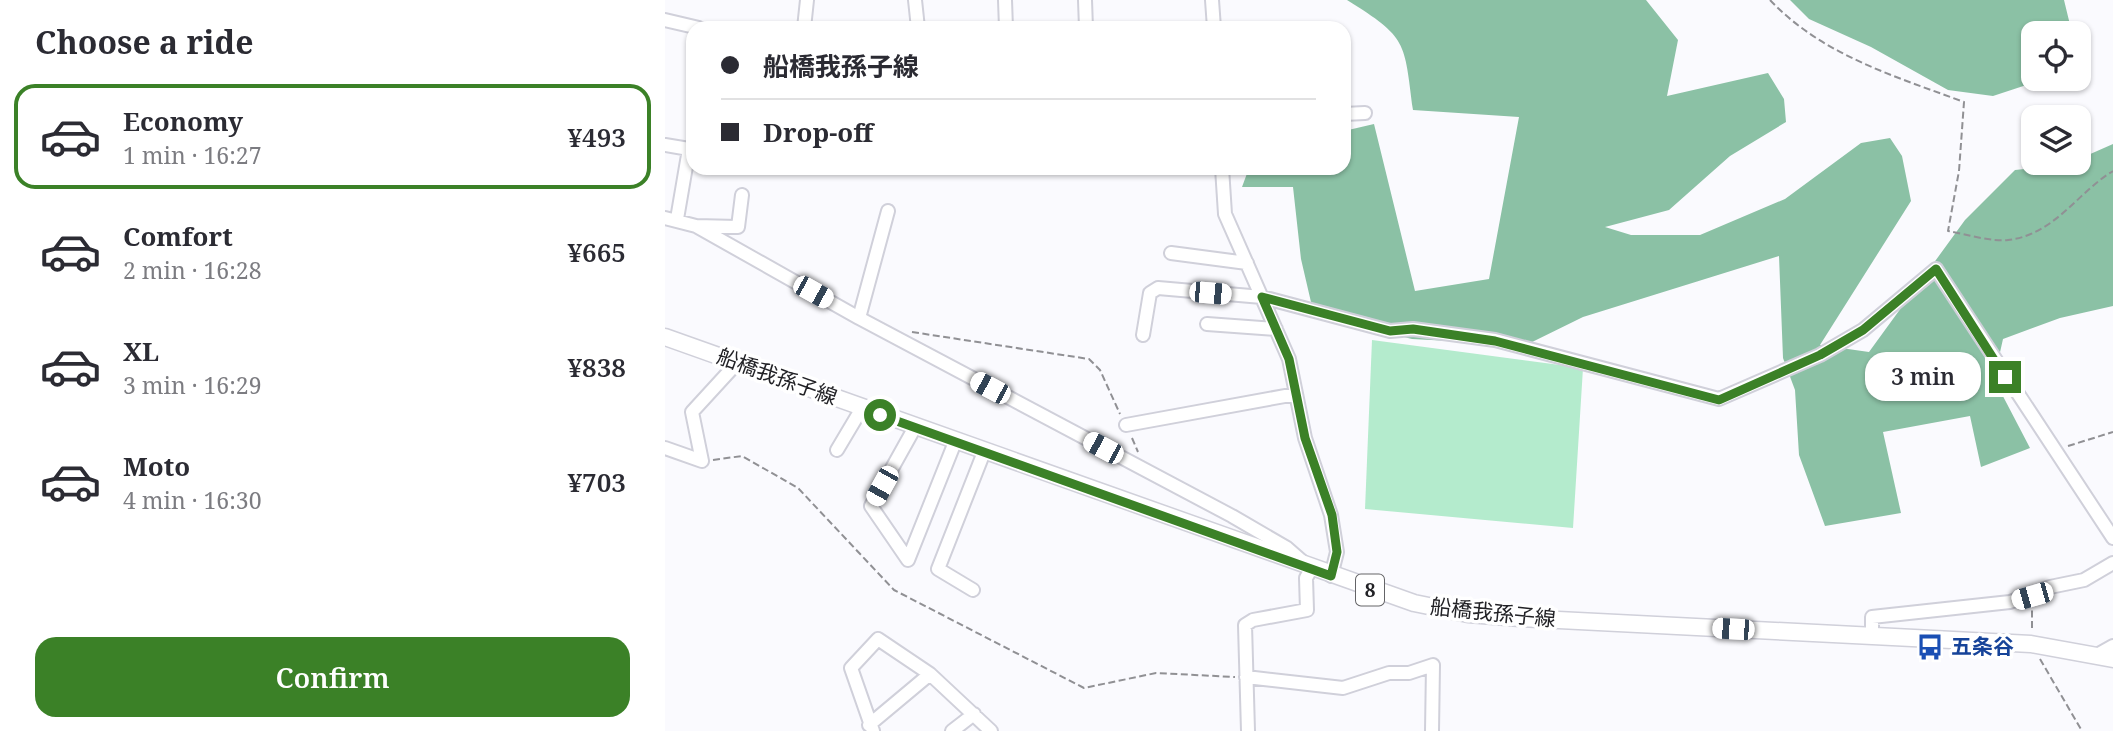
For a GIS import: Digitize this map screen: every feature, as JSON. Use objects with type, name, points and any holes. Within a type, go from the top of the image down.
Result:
[{"type":"main road","name":"船橋我孫子線","points":[[665,337],[1311,569],[1414,603],[1468,614],[2032,644],[2105,657]]},
{"type":"street","points":[[805,21],[807,0]]},
{"type":"street","points":[[915,0],[917,21]]},
{"type":"street","points":[[1005,0],[1006,21]]},
{"type":"street","points":[[1085,0],[1086,21]]},
{"type":"street","points":[[1212,0],[1214,21]]},
{"type":"street","points":[[665,20],[686,25]]},
{"type":"street","points":[[1351,114],[1366,113]]},
{"type":"street","points":[[665,145],[686,148]]},
{"type":"street","points":[[686,160],[671,218],[696,226],[859,318],[1148,471],[1287,548],[1311,569],[1306,578],[1307,610],[1253,620],[1245,625],[1248,731]]},
{"type":"street","points":[[1222,175],[1225,214],[1289,359],[1305,438],[1332,515],[1337,552],[1331,576]]},
{"type":"street","points":[[696,226],[738,227],[742,195]]},
{"type":"street","points":[[859,318],[888,211]]},
{"type":"street","points":[[1171,253],[1247,264]]},
{"type":"street","points":[[1143,335],[1150,293],[1158,288],[1262,297],[1390,331],[1413,329],[1495,341],[1719,400],[1820,355],[1863,330],[1936,269],[2113,538]]},
{"type":"street","points":[[1207,324],[1276,329]]},
{"type":"street","points":[[665,448],[702,461],[692,412],[736,363]]},
{"type":"street","points":[[1126,425],[1296,394]]},
{"type":"street","points":[[837,450],[862,408]]},
{"type":"street","points":[[915,428],[871,506],[908,560],[955,442]]},
{"type":"street","points":[[973,590],[938,569],[984,452]]},
{"type":"street","points":[[1871,635],[1872,617],[2010,602],[2032,596],[2050,587],[2084,580],[2113,563]]},
{"type":"street","points":[[929,674],[871,728],[851,668],[878,639],[929,674],[991,731]]},
{"type":"street","points":[[2105,657],[2113,646]]},
{"type":"street","points":[[1246,677],[1343,688],[1389,673],[1409,673],[1433,665],[1432,731]]},
{"type":"street","points":[[952,731],[974,714]]},
{"type":"path","points":[[1770,0],[1801,29],[1837,52],[1964,102],[1959,171],[1948,231],[2007,240],[2034,233],[2054,222],[2099,179],[2113,171]]},
{"type":"path","points":[[901,330],[1089,359],[1100,370],[1148,471]]},
{"type":"path","points":[[2054,450],[2113,432]]},
{"type":"path","points":[[2032,596],[2032,644],[2083,731]]},
{"type":"green space","points":[[1347,0],[1646,0],[1678,40],[1667,96],[1768,73],[1784,99],[1786,122],[1730,156],[1669,210],[1605,227],[1631,235],[1700,235],[1785,199],[1861,143],[1890,138],[1902,156],[1911,201],[1820,345],[1869,352],[1965,220],[2015,170],[2021,169],[2021,175],[2091,175],[2091,154],[2113,144],[2113,306],[2060,318],[2003,339],[1994,379],[2030,448],[1981,467],[1970,416],[1883,432],[1901,513],[1825,526],[1799,455],[1795,390],[1783,358],[1779,256],[1583,317],[1526,345],[1412,339],[1314,315],[1301,259],[1293,187],[1242,187],[1246,175],[1351,175],[1351,129],[1374,124],[1415,291],[1489,279],[1519,117],[1413,110],[1404,55],[1392,33]]},
{"type":"green space","points":[[1790,0],[2064,0],[2069,21],[2021,21],[2021,87],[1993,96],[1948,90],[1871,47],[1809,19]]},
{"type":"green space","points":[[1372,340],[1583,368],[1573,528],[1365,509]]},
{"type":"place","name":"五条谷","points":[[1930,647]]},
{"type":"route","points":[[880,415],[1331,576],[1337,552],[1332,515],[1305,438],[1289,359],[1262,297],[1390,331],[1413,329],[1495,341],[1719,400],[1820,355],[1863,330],[1936,269],[2005,377]]}]
